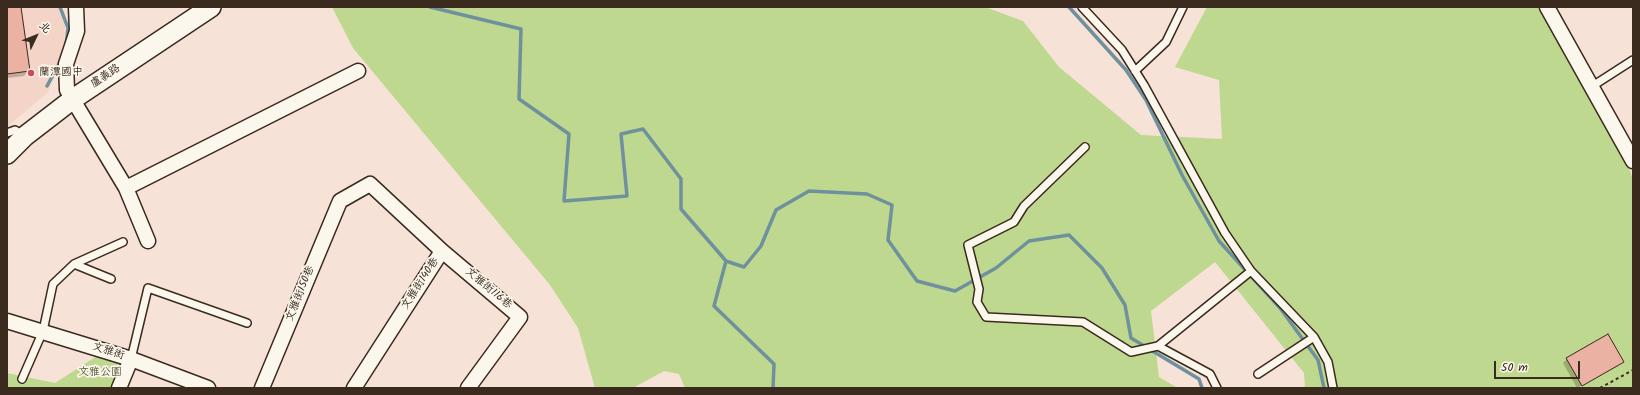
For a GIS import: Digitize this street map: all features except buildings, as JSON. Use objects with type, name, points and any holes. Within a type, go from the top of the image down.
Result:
[{"type":"street","points":[[76,7],[77,31],[66,64],[67,90],[126,188],[148,242]]},
{"type":"street","name":"盧義路","points":[[7,154],[16,135],[211,7]]},
{"type":"street","points":[[1547,7],[1633,161]]},
{"type":"street","points":[[126,188],[358,71]]},
{"type":"street","name":"文雅街140巷","points":[[340,201],[370,184],[442,251],[354,388]]},
{"type":"street","name":"文雅街150巷","points":[[262,388],[340,201]]},
{"type":"street","name":"文雅街116巷","points":[[442,251],[520,317],[468,388]]},
{"type":"street","name":"文雅街","points":[[7,321],[131,359],[208,388]]},
{"type":"street","points":[[119,388],[131,359]]},
{"type":"lane","points":[[1082,7],[1122,50],[1225,233],[1251,271],[1312,338],[1328,362],[1334,388]]},
{"type":"lane","points":[[1135,71],[1166,42],[1183,7]]},
{"type":"lane","points":[[1591,87],[1633,60]]},
{"type":"lane","points":[[1085,147],[1024,206],[1014,222],[968,245],[978,284],[977,302],[986,316],[1083,322],[1131,352],[1156,347],[1251,271]]},
{"type":"lane","points":[[22,379],[42,331],[53,284],[74,264],[123,242]]},
{"type":"lane","points":[[74,264],[110,278]]},
{"type":"lane","points":[[131,359],[148,288],[247,323]]},
{"type":"lane","points":[[1258,374],[1312,338]]},
{"type":"lane","points":[[1156,347],[1210,374],[1217,388]]},
{"type":"path","points":[[1600,388],[1633,370]]},
{"type":"shaded area","name":"蘭潭國中","points":[[7,7],[61,7],[65,13],[64,55],[48,92],[7,127]]},
{"type":"green space","points":[[332,7],[985,7],[1023,21],[1059,67],[1141,135],[1222,139],[1219,80],[1175,67],[1207,7],[1538,7],[1627,160],[1633,181],[1633,388],[1305,388],[1304,373],[1215,262],[1151,311],[1159,377],[1178,388],[685,388],[679,374],[664,371],[633,388],[595,388],[578,328],[550,285],[353,48]]},
{"type":"green space","name":"文雅公園","points":[[97,356],[122,364],[114,388],[7,388],[7,373],[55,383]]},
{"type":"waterway","points":[[60,7],[68,28],[66,45]]},
{"type":"waterway","points":[[430,7],[521,29],[519,99],[569,134],[564,201],[627,196],[621,134],[643,129],[681,179],[681,209],[726,261],[714,306],[774,364],[773,388]]},
{"type":"waterway","points":[[1069,7],[1126,70],[1146,100],[1182,175],[1219,241],[1280,308],[1318,360],[1324,388]]},
{"type":"waterway","points":[[47,86],[60,62]]},
{"type":"waterway","points":[[726,261],[744,267],[761,246],[776,210],[809,191],[867,194],[892,205],[888,240],[917,281],[955,291],[996,268],[1029,241],[1069,235],[1102,268],[1125,305],[1131,338],[1199,379],[1202,388]]},
{"type":"place","name":"蘭潭國中","points":[[31,73]]}]
